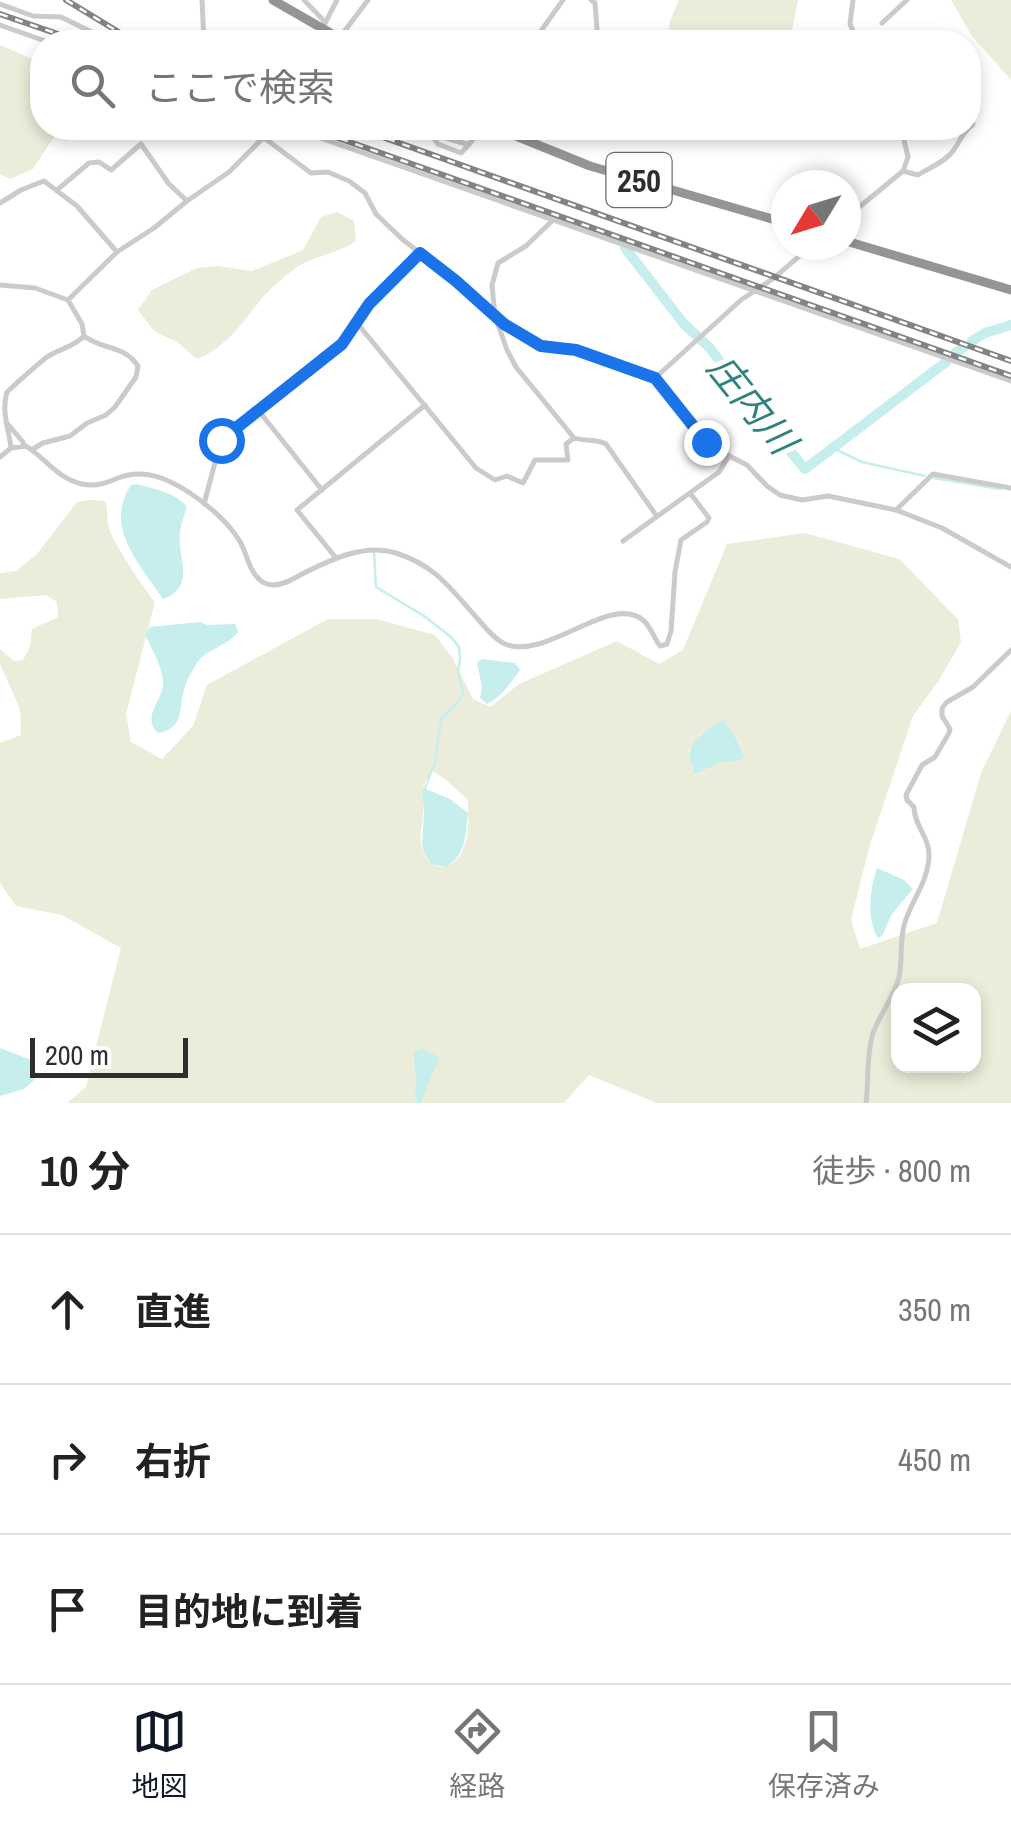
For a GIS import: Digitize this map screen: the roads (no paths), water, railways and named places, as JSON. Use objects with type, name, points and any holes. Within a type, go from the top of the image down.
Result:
[{"type":"highway","points":[[273,0],[330,30]]},
{"type":"highway","name":"250","points":[[526,140],[590,166],[771,219]]},
{"type":"highway","points":[[861,245],[1011,290]]},
{"type":"street","points":[[202,0],[203,30]]},
{"type":"street","points":[[304,0],[323,25],[337,0]]},
{"type":"street","points":[[349,30],[368,0]]},
{"type":"street","points":[[540,30],[563,0]]},
{"type":"street","points":[[592,0],[597,30]]},
{"type":"street","points":[[853,0],[853,30]]},
{"type":"street","points":[[882,23],[907,0]]},
{"type":"street","points":[[0,4],[34,16],[61,17],[88,30]]},
{"type":"street","points":[[0,25],[30,36]]},
{"type":"street","points":[[68,300],[117,252],[229,172],[260,140]]},
{"type":"street","points":[[267,140],[311,174],[328,172],[349,181],[365,194],[376,214],[420,253],[495,316],[541,346],[576,350],[655,378],[704,440],[747,465],[780,495],[802,500],[828,496],[896,510],[942,528],[1011,566]]},
{"type":"street","points":[[326,140],[1011,380]]},
{"type":"street","points":[[435,140],[459,153],[473,140]]},
{"type":"street","points":[[453,140],[470,145]]},
{"type":"street","points":[[861,206],[904,171],[908,157],[904,140]]},
{"type":"street","points":[[904,171],[918,175],[948,156],[958,140]]},
{"type":"street","points":[[57,190],[89,163],[100,162],[111,170],[141,144],[169,184],[187,201]]},
{"type":"street","points":[[0,203],[44,181],[77,206],[117,252]]},
{"type":"street","points":[[554,220],[516,253],[498,263],[492,285],[500,337],[516,367],[574,438],[606,444],[656,515]]},
{"type":"street","points":[[204,504],[221,440],[342,344],[369,304],[420,253]]},
{"type":"street","points":[[655,378],[741,300],[794,260]]},
{"type":"street","points":[[0,286],[35,288],[68,300],[82,324],[84,336]]},
{"type":"street","points":[[357,323],[476,468],[495,480],[507,476],[523,484],[535,460],[568,460],[566,444],[574,438]]},
{"type":"street","points":[[12,448],[6,422],[7,392],[48,356],[76,344],[84,336]]},
{"type":"street","points":[[32,450],[70,436],[106,415],[136,376],[138,366],[127,353],[106,348],[84,336]]},
{"type":"street","points":[[337,559],[297,510],[425,405]]},
{"type":"street","points":[[258,410],[322,490]]},
{"type":"street","points":[[6,422],[23,446]]},
{"type":"street","points":[[0,456],[23,446],[79,484],[108,484],[122,477],[148,473],[180,486],[221,518],[239,540],[253,572],[266,584],[284,583],[337,559],[376,549],[422,563],[506,644],[530,645],[617,614],[643,620],[660,646],[664,646],[671,631],[674,572],[681,540],[709,518],[690,493]]},
{"type":"street","points":[[623,541],[719,472],[729,456]]},
{"type":"street","points":[[896,510],[933,474],[1011,488]]},
{"type":"street","points":[[866,1103],[870,1046],[896,987],[904,924],[929,862],[927,839],[906,795],[922,765],[934,757],[949,734],[942,708],[973,687],[1011,650]]},
{"type":"water","points":[[131,485],[170,494],[187,507],[180,532],[183,579],[180,587],[163,599],[135,559],[123,530],[123,501]]},
{"type":"water","points":[[200,622],[235,624],[238,632],[199,660],[185,686],[177,722],[158,733],[151,720],[163,680],[145,635],[150,627]]},
{"type":"water","points":[[482,659],[515,663],[520,670],[502,693],[487,704],[480,698],[477,663]]},
{"type":"water","points":[[724,720],[745,758],[719,763],[694,775],[692,745],[701,734]]},
{"type":"water","points":[[432,772],[426,789],[450,799],[468,813],[461,850],[446,867],[431,864],[422,844],[422,791]]},
{"type":"water","points":[[877,868],[904,880],[913,889],[878,938],[870,903]]},
{"type":"water","points":[[0,1048],[34,1061],[35,1079],[24,1089],[0,1096]]},
{"type":"water","points":[[422,1048],[440,1058],[421,1103],[417,1103],[413,1052]]},
{"type":"waterway","name":"庄内川","points":[[625,248],[746,397],[756,402],[767,423],[805,469],[946,362]]},
{"type":"waterway","name":"庄内川","points":[[972,341],[1011,325]]},
{"type":"waterway","name":"庄内川","points":[[956,352],[963,348]]},
{"type":"waterway","points":[[833,448],[862,462],[925,476]]},
{"type":"waterway","points":[[934,478],[1000,489]]},
{"type":"waterway","points":[[374,552],[376,587],[424,616],[459,647],[458,671],[463,693],[441,719],[435,763],[428,779]]},
{"type":"railway","points":[[66,0],[115,30]]},
{"type":"railway","points":[[0,14],[46,30]]},
{"type":"railway","points":[[344,140],[1011,376]]},
{"type":"railway","points":[[391,140],[1011,361]]}]
